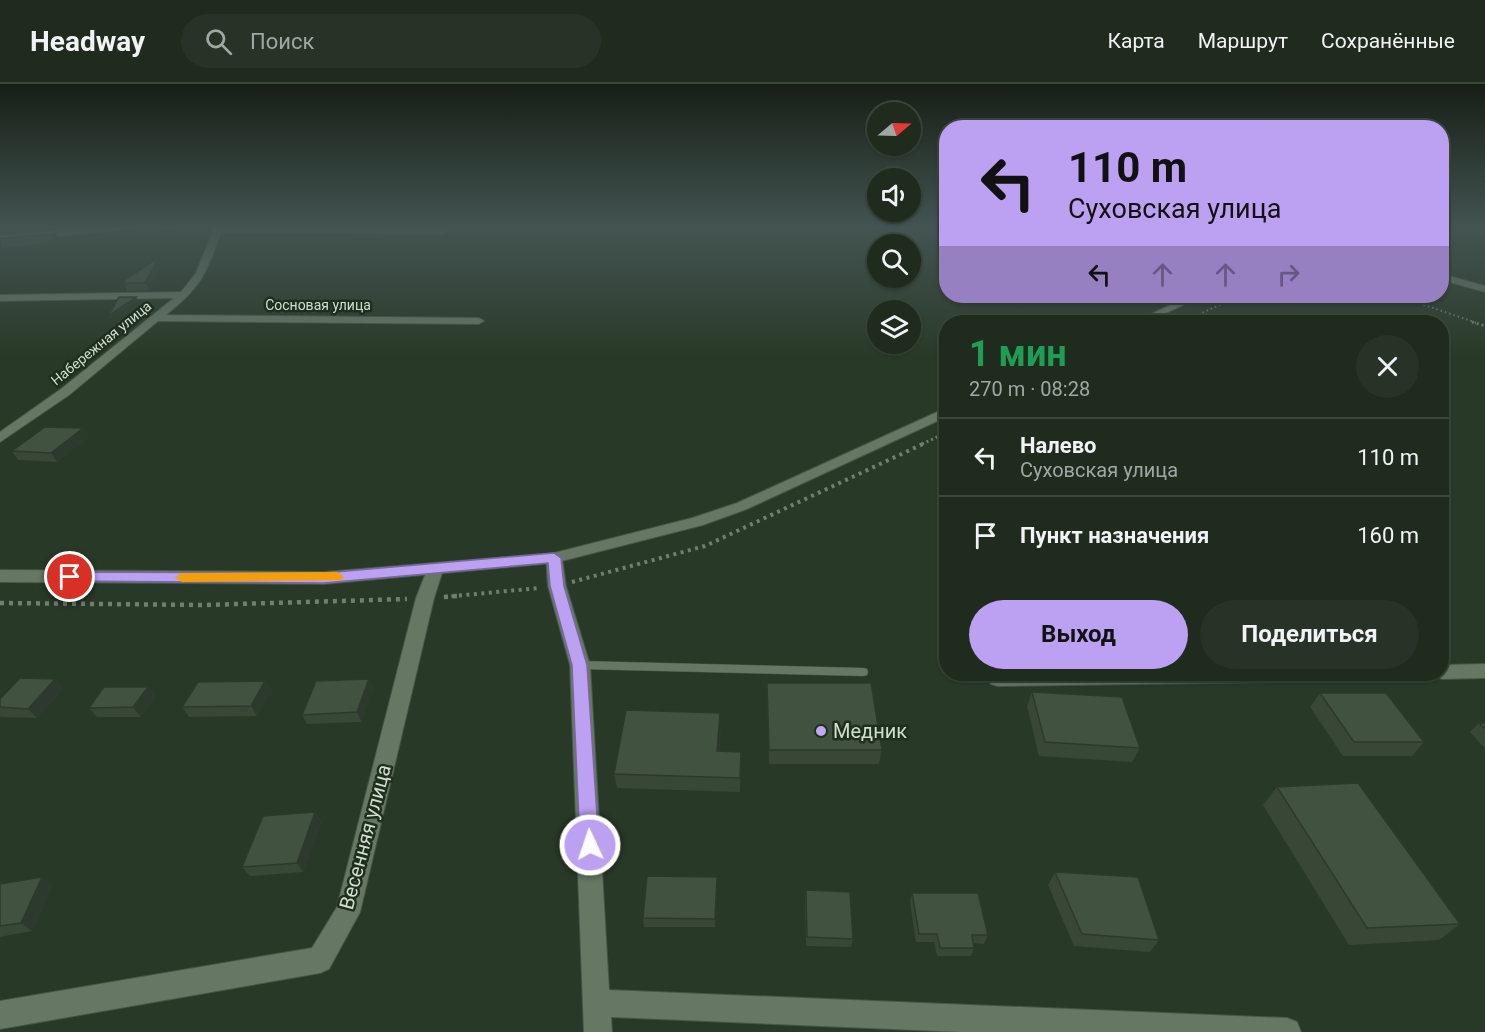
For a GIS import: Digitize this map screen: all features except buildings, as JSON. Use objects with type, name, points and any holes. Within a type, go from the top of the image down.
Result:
[{"type":"street","name":"Набережная улица","points":[[0,438],[7,428],[65,392],[184,296],[202,270]]},
{"type":"street","points":[[1449,279],[1485,289]]},
{"type":"street","points":[[0,298],[184,296]]},
{"type":"street","points":[[1155,315],[1181,303]]},
{"type":"street","name":"Сосновая улица","points":[[157,318],[479,321]]},
{"type":"street","points":[[0,576],[324,578],[554,558],[697,522],[742,506],[939,415]]},
{"type":"street","points":[[554,558],[557,586],[580,665],[598,1032]]},
{"type":"street","name":"Весенняя улица","points":[[0,1015],[320,960],[348,912],[435,570]]},
{"type":"street","points":[[1449,672],[1485,671]]},
{"type":"street","points":[[598,1003],[1287,1032]]},
{"type":"lane","points":[[580,665],[863,672]]},
{"type":"path","points":[[1197,315],[1224,303]]},
{"type":"path","points":[[1418,303],[1485,326]]},
{"type":"slow traffic","points":[[182,577],[337,577]]},
{"type":"place","name":"Медник","points":[[821,731]]},
{"type":"route","points":[[70,577],[324,578],[554,558],[557,586],[580,665],[590,845]]}]
